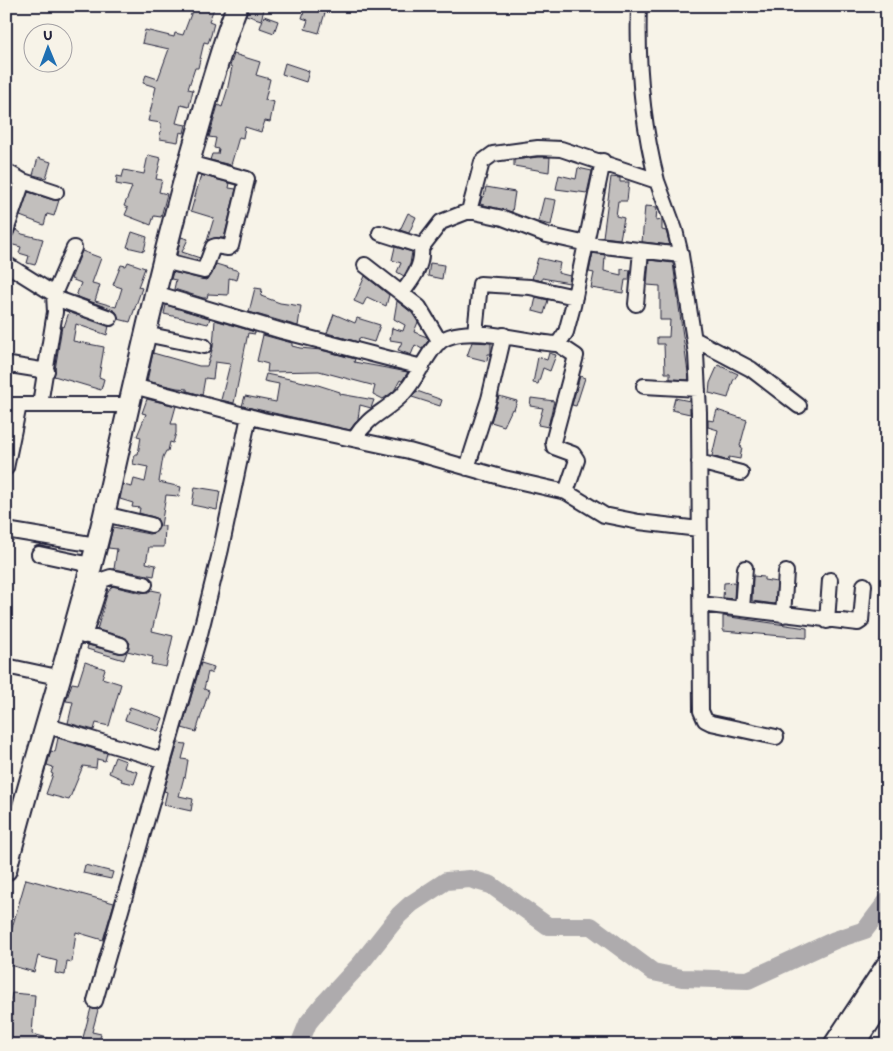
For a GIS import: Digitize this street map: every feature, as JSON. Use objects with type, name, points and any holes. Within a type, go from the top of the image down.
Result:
[{"type":"highway","points":[[7,863],[62,678],[79,634],[91,565],[163,261],[223,44],[237,6]]},
{"type":"highway","points":[[834,1045],[887,965]]},
{"type":"highway","points":[[854,1045],[887,995]]},
{"type":"street","points":[[639,6],[639,51],[651,155],[657,181],[675,230],[681,255],[694,339],[698,389],[700,462],[701,604],[699,695],[702,716],[711,723],[776,737]]},
{"type":"street","points":[[469,211],[482,162],[493,154],[538,148],[561,149],[603,161],[657,181]]},
{"type":"street","points":[[558,344],[566,332],[575,297],[603,161]]},
{"type":"street","points":[[163,261],[204,271],[213,248],[216,246],[228,248],[231,246],[246,179],[189,163]]},
{"type":"street","points":[[6,171],[23,180],[56,192]]},
{"type":"street","points":[[6,230],[23,180]]},
{"type":"street","points":[[402,293],[414,277],[419,266],[421,248],[440,222],[469,211],[503,218],[540,233],[587,244],[681,255]]},
{"type":"street","points":[[380,233],[418,245],[421,248]]},
{"type":"street","points":[[40,404],[47,371],[54,296],[74,248]]},
{"type":"street","points":[[636,304],[641,251]]},
{"type":"street","points":[[6,264],[54,296],[110,318]]},
{"type":"street","points":[[365,265],[420,307],[440,342]]},
{"type":"street","points":[[475,334],[480,284],[530,287],[575,297]]},
{"type":"street","points":[[155,293],[291,333],[422,367]]},
{"type":"street","points":[[145,334],[204,346]]},
{"type":"street","points":[[355,438],[365,422],[402,395],[440,342],[457,336],[475,334],[558,344],[576,356],[553,442],[554,447],[573,454],[577,460],[566,492]]},
{"type":"street","points":[[467,468],[489,399],[504,336]]},
{"type":"street","points":[[694,339],[745,365],[799,406]]},
{"type":"street","points":[[6,369],[10,365],[47,371]]},
{"type":"street","points":[[644,386],[698,389]]},
{"type":"street","points":[[6,468],[12,405],[130,395],[249,416],[355,438],[566,492],[604,515],[638,522],[699,529]]},
{"type":"street","points":[[95,1001],[202,624],[249,416]]},
{"type":"street","points":[[700,462],[741,473]]},
{"type":"street","points":[[104,514],[151,526]]},
{"type":"street","points":[[6,530],[96,545]]},
{"type":"street","points":[[39,554],[91,565]]},
{"type":"street","points":[[742,609],[745,568]]},
{"type":"street","points":[[783,615],[786,572]]},
{"type":"street","points":[[121,645],[79,634],[102,580],[111,577],[145,584]]},
{"type":"street","points":[[827,621],[830,580]]},
{"type":"street","points":[[701,604],[827,621],[860,623],[864,585]]},
{"type":"street","points":[[6,666],[62,678]]},
{"type":"street","points":[[48,726],[162,760]]},
{"type":"building","points":[[194,6],[215,6],[209,21],[214,23],[211,35],[208,43],[204,42],[198,68],[195,68],[188,89],[193,90],[189,107],[181,105],[176,123],[186,125],[184,133],[180,132],[178,142],[160,139],[161,123],[148,121],[156,87],[143,83],[146,75],[158,79],[169,49],[142,43],[145,30],[174,37],[175,33],[183,35]]},
{"type":"building","points":[[249,6],[265,6],[261,20],[246,15]]},
{"type":"building","points":[[306,6],[327,6],[319,33],[305,29],[308,20],[302,18]]},
{"type":"building","points":[[264,16],[278,21],[274,33],[260,28]]},
{"type":"building","points":[[234,54],[260,62],[256,75],[270,79],[265,100],[274,102],[270,122],[265,121],[261,132],[245,127],[243,138],[239,137],[231,165],[210,160],[212,154],[218,154],[219,149],[214,148],[216,138],[209,137],[218,105],[222,107],[227,91],[232,67],[230,66]]},
{"type":"building","points":[[285,63],[309,71],[306,82],[282,74]]},
{"type":"building","points":[[148,155],[161,158],[156,179],[162,180],[159,192],[167,194],[161,217],[154,216],[151,225],[125,215],[128,208],[124,206],[132,187],[116,184],[117,176],[122,177],[124,170],[144,174]]},
{"type":"building","points":[[550,157],[549,172],[514,166],[514,160]]},
{"type":"building","points":[[38,158],[51,162],[46,178],[33,175]]},
{"type":"building","points":[[578,168],[592,171],[587,193],[556,189],[559,175],[576,179]]},
{"type":"building","points":[[201,175],[230,183],[229,188],[236,189],[224,238],[214,238],[207,241],[214,218],[191,211]]},
{"type":"building","points":[[611,177],[620,178],[620,182],[629,182],[627,201],[618,201],[616,216],[624,218],[620,239],[603,237]]},
{"type":"building","points":[[486,187],[515,192],[512,212],[480,204]]},
{"type":"building","points":[[28,192],[59,200],[54,216],[47,214],[44,225],[20,216]]},
{"type":"building","points":[[544,198],[556,200],[551,225],[538,222]]},
{"type":"building","points":[[645,206],[657,207],[656,221],[662,220],[662,230],[666,231],[670,245],[642,242]]},
{"type":"building","points":[[408,213],[416,217],[409,233],[400,230]]},
{"type":"building","points":[[16,229],[22,234],[43,239],[35,265],[27,263],[29,256],[19,253],[21,247],[6,243],[6,240],[12,237]]},
{"type":"building","points":[[132,232],[147,237],[144,251],[127,247]]},
{"type":"building","points":[[181,237],[188,239],[182,252],[200,258],[199,261],[177,255]]},
{"type":"building","points":[[395,247],[412,252],[410,264],[404,276],[397,272],[401,263],[392,260]]},
{"type":"building","points":[[82,251],[101,258],[92,283],[100,285],[95,301],[116,307],[122,288],[113,285],[121,265],[126,266],[128,262],[145,268],[138,287],[142,288],[130,322],[118,319],[117,313],[113,310],[76,296],[81,283],[71,279]]},
{"type":"building","points":[[593,253],[605,255],[604,271],[621,275],[621,269],[630,270],[629,280],[625,280],[623,293],[591,288],[594,273],[589,272]]},
{"type":"building","points":[[538,258],[560,263],[558,273],[570,276],[569,283],[542,278],[542,281],[532,279]]},
{"type":"building","points":[[649,260],[673,263],[689,380],[670,379],[670,373],[665,373],[664,344],[657,344],[657,337],[669,337],[670,320],[660,320],[660,286],[647,285]]},
{"type":"building","points":[[430,263],[444,265],[442,279],[428,276]]},
{"type":"building","points":[[216,264],[239,271],[237,280],[229,278],[228,295],[208,294],[207,298],[203,298],[174,289],[176,280],[171,279],[173,272],[206,280],[212,274]]},
{"type":"building","points":[[365,276],[389,295],[386,306],[367,297],[363,305],[354,301]]},
{"type":"building","points":[[255,288],[262,289],[261,296],[280,303],[301,306],[298,326],[249,312]]},
{"type":"building","points":[[536,297],[548,300],[544,314],[533,311]]},
{"type":"building","points":[[397,301],[412,313],[418,322],[414,332],[427,337],[429,340],[422,349],[415,345],[411,355],[398,350],[402,342],[390,340],[392,328],[403,331],[405,325],[394,319]]},
{"type":"building","points":[[166,305],[210,318],[208,324],[164,314]]},
{"type":"building","points":[[69,312],[109,326],[107,335],[76,324],[73,341],[104,347],[99,377],[104,379],[101,390],[54,376],[62,326],[64,327]]},
{"type":"building","points":[[334,314],[355,323],[357,318],[380,325],[374,342],[359,338],[358,342],[327,333]]},
{"type":"building","points":[[215,320],[255,332],[255,334],[248,333],[234,403],[221,400],[230,364],[215,362],[213,379],[205,378],[202,395],[187,391],[187,389],[147,381],[153,353],[199,366],[207,366],[213,347]]},
{"type":"building","points":[[263,335],[292,343],[292,346],[321,350],[355,359],[354,362],[408,372],[402,381],[400,380],[394,391],[383,399],[373,394],[375,386],[319,371],[267,372],[268,364],[257,361]]},
{"type":"building","points":[[472,342],[491,343],[491,354],[488,354],[487,361],[467,356]]},
{"type":"building","points":[[549,353],[556,355],[550,371],[543,368],[538,384],[533,383],[538,357],[547,360]]},
{"type":"building","points":[[718,365],[738,374],[733,381],[728,398],[709,393],[710,383]]},
{"type":"building","points":[[266,374],[318,385],[340,392],[340,394],[374,400],[371,408],[360,405],[358,419],[350,430],[242,406],[245,396],[276,402],[279,384],[264,381]]},
{"type":"building","points":[[580,376],[585,378],[576,406],[572,405]]},
{"type":"building","points":[[417,391],[442,400],[440,406],[412,397]]},
{"type":"building","points":[[499,396],[517,401],[504,426],[491,422]]},
{"type":"building","points":[[531,398],[554,401],[548,427],[538,425],[543,408],[530,406]]},
{"type":"building","points":[[675,398],[690,401],[690,414],[672,410]]},
{"type":"building","points":[[147,399],[176,406],[171,424],[176,424],[176,433],[173,443],[170,442],[168,451],[166,451],[163,457],[159,482],[181,487],[179,496],[166,495],[161,526],[165,526],[164,547],[149,547],[146,563],[156,565],[154,576],[114,569],[117,549],[108,548],[113,527],[149,534],[154,533],[159,527],[157,518],[139,513],[140,508],[132,507],[133,503],[120,499],[123,485],[132,487],[134,479],[145,482],[148,467],[133,464],[135,454],[138,454],[141,437],[137,436],[146,414],[142,413]]},
{"type":"building","points":[[717,410],[747,420],[740,446],[742,447],[740,459],[729,457],[728,461],[712,456],[718,430],[708,427],[708,420],[714,421]]},
{"type":"building","points":[[195,487],[220,491],[217,510],[192,505]]},
{"type":"building","points":[[753,576],[764,577],[764,580],[777,582],[775,604],[752,601]]},
{"type":"building","points":[[735,582],[734,599],[723,598],[724,583]]},
{"type":"building","points":[[112,586],[141,593],[151,590],[161,592],[152,631],[173,636],[166,667],[151,664],[153,657],[127,651],[130,643],[124,637],[97,630],[107,594]]},
{"type":"building","points":[[723,616],[807,628],[807,638],[723,631]]},
{"type":"building","points":[[88,645],[119,653],[127,652],[124,660],[87,649]]},
{"type":"building","points":[[85,662],[105,669],[102,678],[121,684],[109,726],[96,723],[94,730],[68,723],[73,702],[66,701],[72,683],[78,684]]},
{"type":"building","points":[[201,663],[214,667],[212,674],[208,672],[204,689],[209,691],[196,732],[182,728]]},
{"type":"building","points":[[130,707],[163,718],[158,731],[125,720]]},
{"type":"building","points":[[58,738],[107,753],[105,761],[97,759],[96,768],[83,766],[69,800],[46,794],[53,774],[51,773],[53,767],[47,765],[51,751],[55,752]]},
{"type":"building","points":[[178,743],[186,744],[182,759],[188,760],[179,796],[193,799],[191,811],[164,805],[167,792],[164,791]]},
{"type":"building","points":[[115,757],[126,761],[124,768],[138,772],[134,784],[121,781],[122,779],[109,773]]},
{"type":"building","points":[[85,865],[113,872],[111,879],[83,873]]},
{"type":"building","points":[[26,879],[114,903],[103,940],[76,932],[72,962],[67,961],[65,975],[55,973],[57,961],[38,956],[34,972],[6,964],[9,946],[7,945]]},
{"type":"building","points":[[12,993],[35,995],[32,1034],[64,1042],[64,1045],[42,1045],[32,1042],[31,1045],[27,1045],[10,1041],[11,1038],[6,1038],[6,1017]]},
{"type":"building","points":[[91,1008],[98,1010],[92,1032],[101,1034],[98,1045],[81,1045]]},
{"type":"waterway","points":[[299,1045],[308,1023],[361,963],[399,915],[411,904],[446,881],[470,879],[491,885],[548,926],[591,926],[653,972],[682,978],[748,980],[835,940],[865,930],[887,901]]}]
